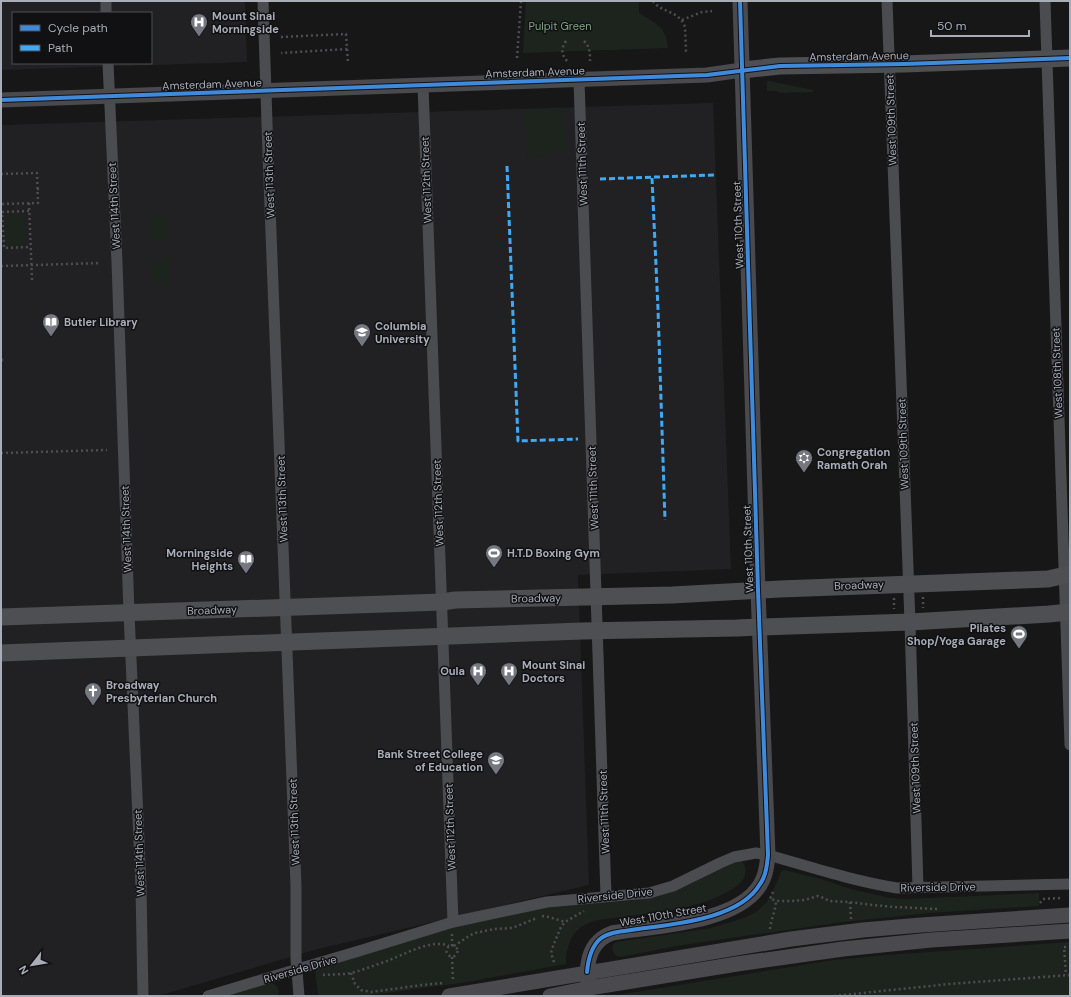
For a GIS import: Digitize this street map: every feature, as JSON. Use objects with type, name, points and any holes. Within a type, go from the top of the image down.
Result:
[{"type":"main road","name":"West 110th Street","points":[[589,988],[587,972],[592,950],[595,944],[605,936],[694,920],[721,912],[741,903],[760,886],[768,855],[758,590],[740,1]]},
{"type":"main road","name":"Amsterdam Avenue","points":[[1,100],[579,80],[714,74],[780,66],[1070,58]]},
{"type":"main road","name":"Broadway","points":[[1,617],[129,614],[515,598],[672,595],[893,584],[1048,579],[1067,575]]},
{"type":"main road","points":[[1,654],[598,631],[910,622],[1068,612]]},
{"type":"main road","points":[[449,987],[587,972],[790,939],[922,925],[1070,915]]},
{"type":"main road","points":[[550,996],[589,988],[751,962],[843,949],[931,940],[1070,931]]},
{"type":"street","points":[[106,1],[106,12]]},
{"type":"street","name":"West 113th Street","points":[[263,1],[299,996]]},
{"type":"street","name":"West 109th Street","points":[[887,1],[910,622],[918,887]]},
{"type":"street","name":"West 108th Street","points":[[1045,1],[1067,575],[1070,745]]},
{"type":"street","name":"West 114th Street","points":[[108,64],[118,270],[129,614],[141,887],[143,996]]},
{"type":"street","name":"West 111th Street","points":[[579,80],[606,896]]},
{"type":"street","name":"West 112th Street","points":[[423,85],[453,922]]},
{"type":"street","name":"Riverside Drive","points":[[208,996],[359,952],[453,922],[547,902],[655,892],[673,886],[734,857],[756,853],[897,888],[1070,884]]},
{"type":"path","points":[[517,58],[521,1]]},
{"type":"path","points":[[653,1],[657,6],[671,12],[682,20],[685,27],[686,52]]},
{"type":"path","points":[[682,20],[702,12],[712,11]]},
{"type":"path","points":[[281,37],[346,34],[348,63]]},
{"type":"path","points":[[566,41],[562,52],[567,61]]},
{"type":"path","points":[[584,41],[590,50],[590,61]]},
{"type":"path","points":[[282,53],[347,49]]},
{"type":"path","points":[[1,174],[37,173],[38,203],[1,204]]},
{"type":"path","points":[[37,189],[42,189]]},
{"type":"path","points":[[28,203],[32,280]]},
{"type":"path","points":[[29,211],[2,212],[4,248],[30,247]]},
{"type":"path","points":[[1,266],[101,262]]},
{"type":"path","points":[[1,453],[106,450]]},
{"type":"path","points":[[923,597],[923,609]]},
{"type":"path","points":[[894,598],[894,609]]},
{"type":"path","points":[[770,899],[792,901],[805,900],[818,896],[829,901],[894,907],[940,908]]},
{"type":"path","points":[[1040,903],[1043,899],[1062,898]]},
{"type":"path","points":[[770,930],[776,900]]},
{"type":"path","points":[[850,902],[851,919]]},
{"type":"path","points":[[554,962],[551,953],[560,927],[579,913],[587,910]]},
{"type":"path","points":[[452,957],[447,953],[447,949],[475,933],[494,928],[512,928],[542,916],[565,922]]},
{"type":"path","points":[[452,939],[452,946]]},
{"type":"path","points":[[319,975],[351,973],[387,961],[416,949],[435,944],[457,948],[458,952],[456,956],[452,957]]},
{"type":"path","points":[[1066,976],[1064,947],[1070,946]]},
{"type":"path","points":[[351,973],[355,984],[361,990],[371,992],[422,985],[449,987],[452,957]]},
{"type":"path","points":[[834,996],[949,984],[1070,975]]},
{"type":"shaded area","name":"Mount Sinai Morningside","points":[[1,1],[245,1],[247,62],[1,70]]},
{"type":"shaded area","name":"Columbia University","points":[[713,103],[731,569],[578,575],[589,885],[318,949],[161,995],[1,996],[1,125]]},
{"type":"green space","name":"Pulpit Green","points":[[526,1],[639,1],[639,13],[663,30],[668,48],[523,53]]},
{"type":"green space","points":[[767,81],[813,90],[814,92],[780,93],[777,91],[767,91]]},
{"type":"green space","points":[[563,109],[565,149],[527,160],[525,110]]},
{"type":"green space","points":[[165,212],[167,212],[168,239],[151,240],[150,214],[165,214]]},
{"type":"green space","points":[[25,216],[26,244],[6,245],[6,217]]},
{"type":"green space","points":[[169,256],[170,286],[167,286],[167,283],[153,284],[152,259],[166,259],[166,257]]},
{"type":"green space","points":[[741,861],[745,866],[745,875],[743,880],[740,884],[719,896],[693,905],[604,919],[585,925],[572,936],[568,947],[566,964],[461,983],[363,996],[318,996],[315,969],[434,931],[558,904],[629,901],[659,896],[686,886],[731,863]]},
{"type":"green space","points":[[784,870],[821,879],[854,890],[890,898],[906,899],[1039,893],[1039,906],[930,913],[843,922],[676,946],[621,957],[616,956],[613,952],[612,947],[616,942],[711,928],[744,918],[756,912],[766,903],[781,872]]},
{"type":"green space","points":[[1070,942],[1070,996],[611,996],[834,960]]},
{"type":"green space","points":[[269,982],[277,987],[279,991],[278,996],[224,996]]},
{"type":"marked path","points":[[507,166],[518,441],[578,439]]},
{"type":"marked path","points":[[600,179],[714,175]]},
{"type":"marked path","points":[[652,178],[665,520]]},
{"type":"cycle path","points":[[587,972],[592,950],[597,942],[604,936],[618,932],[687,922],[722,912],[738,905],[750,896],[762,881],[767,866],[768,855],[758,590],[740,1]]},
{"type":"cycle path","points":[[1,100],[707,75],[780,66],[904,64],[1070,58]]},
{"type":"place","name":"Mount Sinai Morningside","points":[[199,37]]},
{"type":"place","name":"Butler Library","points":[[51,337]]},
{"type":"place","name":"Columbia University","points":[[362,347]]},
{"type":"place","name":"Congregation Ramath Orah","points":[[804,473]]},
{"type":"place","name":"H.T.D Boxing Gym","points":[[494,568]]},
{"type":"place","name":"Morningside Heights","points":[[246,574]]},
{"type":"place","name":"Pilates Shop/Yoga Garage","points":[[1019,649]]},
{"type":"place","name":"Oula","points":[[478,686]]},
{"type":"place","name":"Mount Sinai Doctors","points":[[509,686]]},
{"type":"place","name":"Broadway Presbyterian Church","points":[[93,706]]},
{"type":"place","name":"Bank Street College of Education","points":[[496,775]]}]
